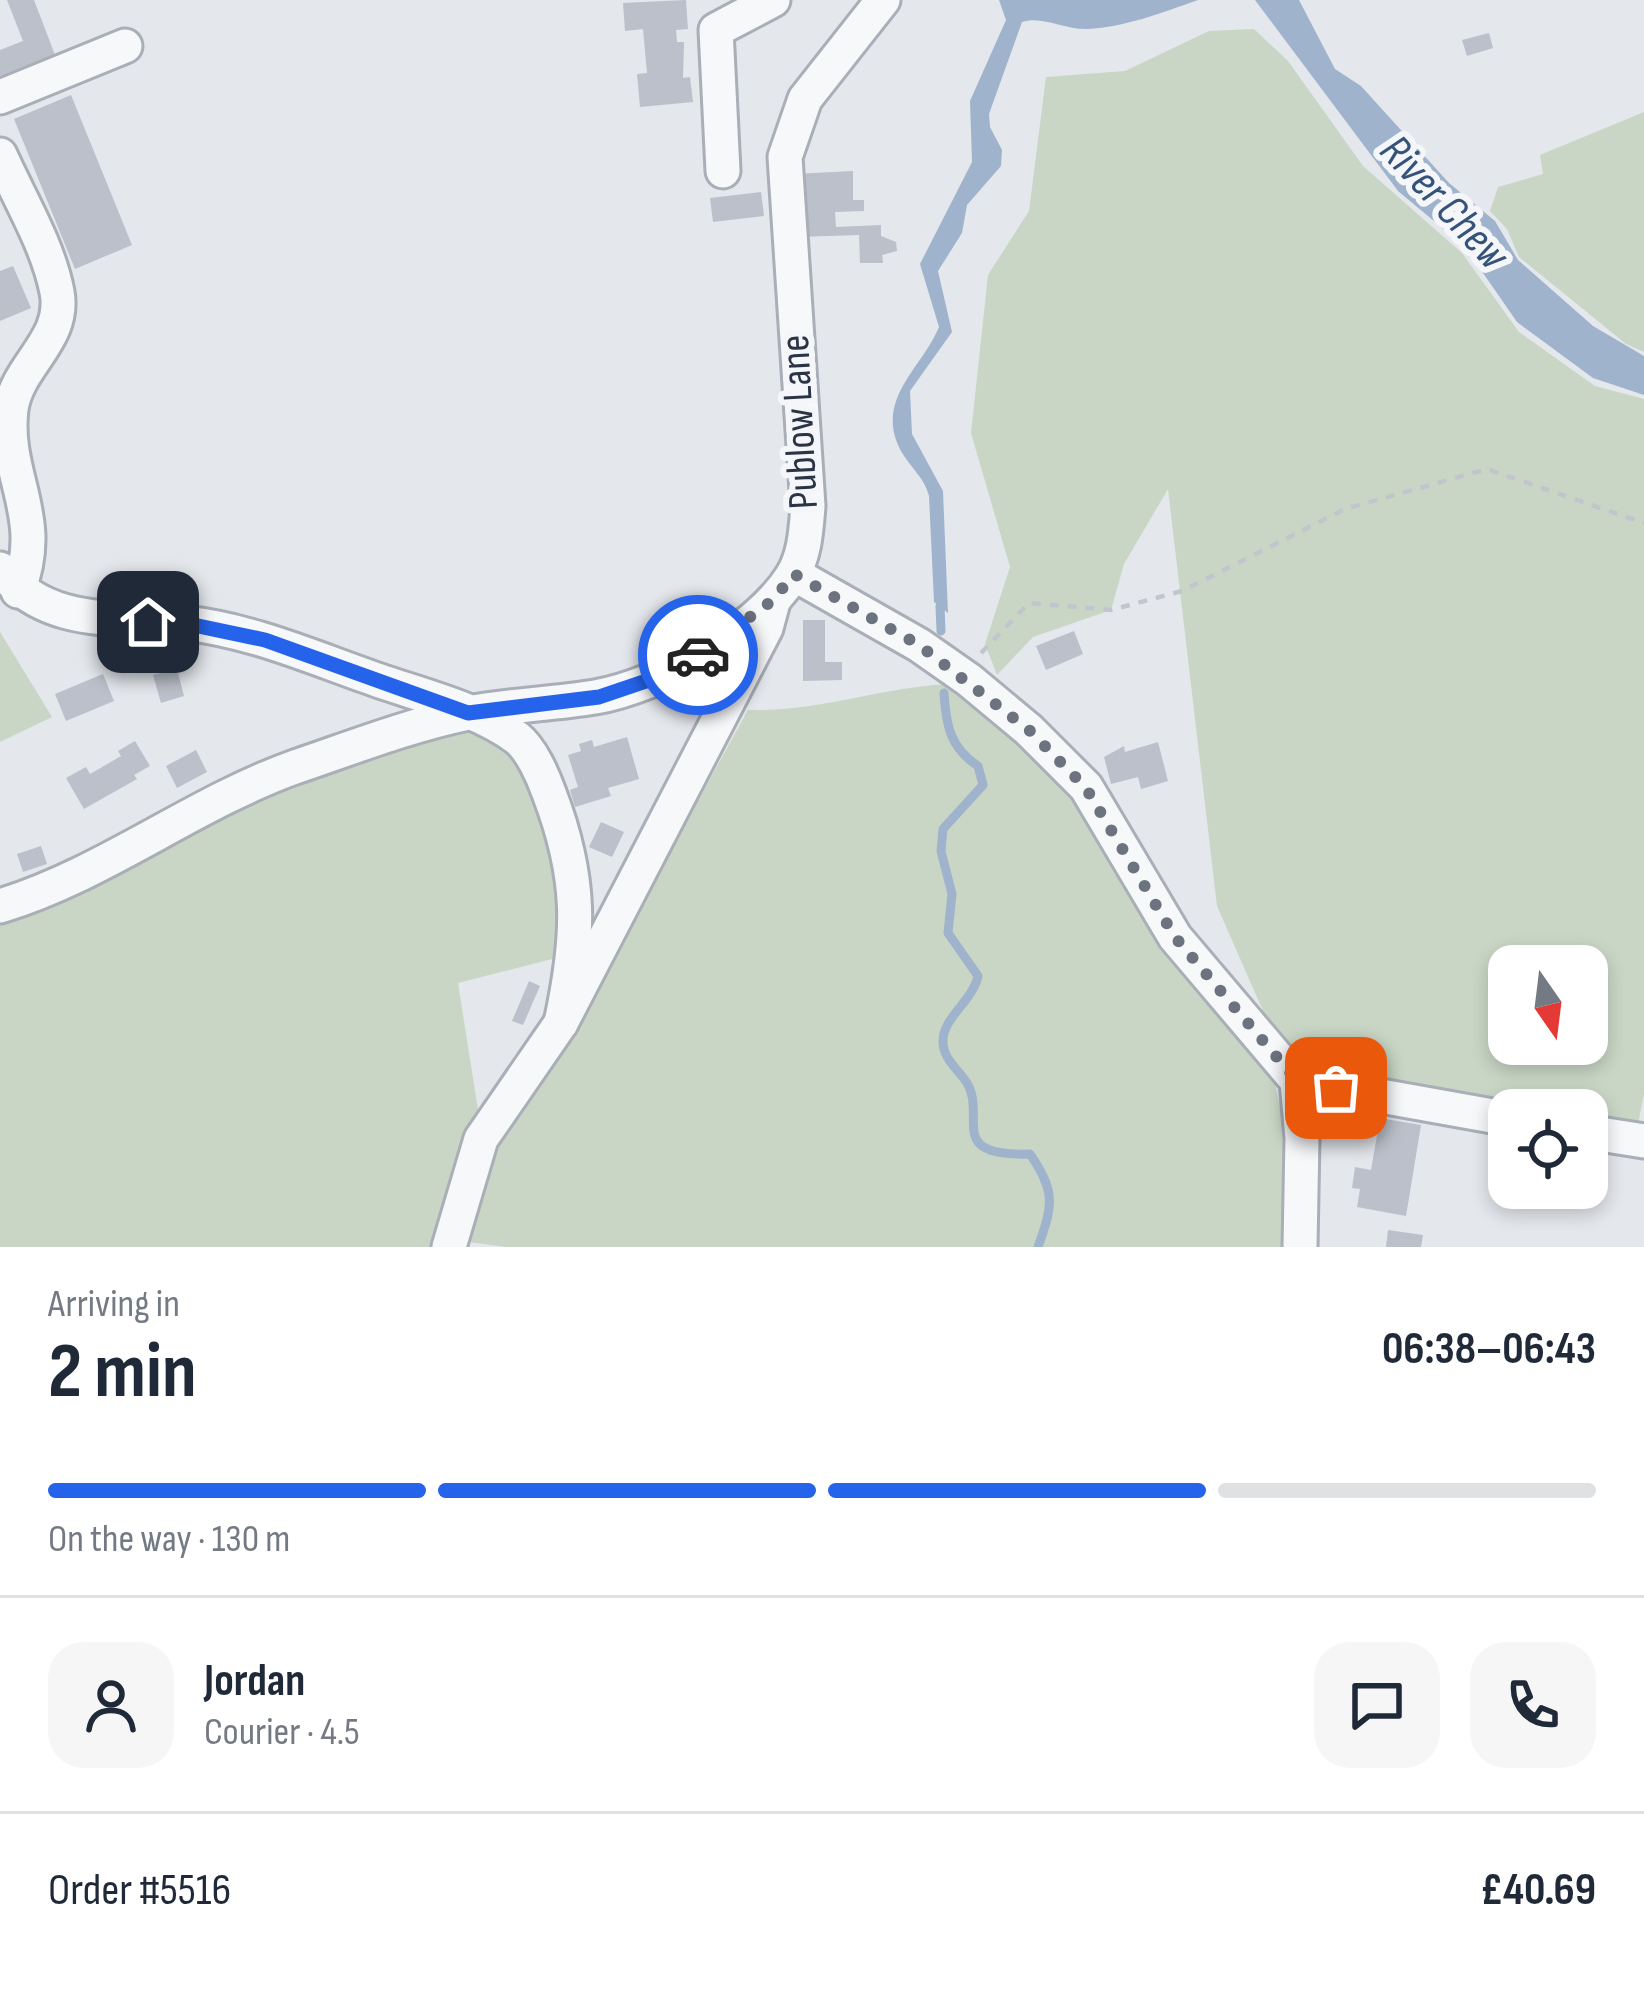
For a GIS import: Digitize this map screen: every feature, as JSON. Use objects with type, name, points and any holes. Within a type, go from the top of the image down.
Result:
[{"type":"street","points":[[723,171],[716,30],[773,0]]},
{"type":"street","name":"Publow Lane","points":[[449,1247],[481,1139],[561,1024],[804,547],[808,506],[785,157],[805,99],[883,0]]},
{"type":"street","points":[[0,98],[125,46]]},
{"type":"street","points":[[0,154],[58,296],[56,324],[16,389],[10,412],[32,543],[9,580],[56,611],[112,621],[184,623],[265,640],[468,713],[520,740],[544,779],[565,834],[578,892],[575,956],[561,1024]]},
{"type":"street","points":[[0,906],[120,857],[235,791],[403,731],[468,713],[599,697],[661,676],[725,639],[784,587],[919,645],[969,680],[1086,788],[1175,937],[1297,1081],[1302,1138],[1300,1247]]},
{"type":"street","points":[[1297,1081],[1488,1115]]},
{"type":"street","points":[[1608,1136],[1644,1142]]},
{"type":"path","points":[[986,644],[1029,603],[1111,610],[1182,591],[1346,509],[1487,469],[1644,523]]},
{"type":"green space","points":[[1254,29],[1288,61],[1363,166],[1462,253],[1519,332],[1595,386],[1644,399],[1644,1094],[1638,1124],[1608,1119],[1608,1089],[1488,1089],[1488,1099],[1301,1067],[1278,1045],[1217,906],[1168,489],[1124,564],[1111,610],[1033,637],[997,675],[985,644],[1010,567],[971,433],[988,275],[1029,211],[1046,77],[1125,71],[1209,31]]},
{"type":"green space","points":[[1644,112],[1644,352],[1626,344],[1519,257],[1507,229],[1490,211],[1498,187],[1543,174],[1540,155]]},
{"type":"green space","points":[[0,632],[52,717],[0,742]]},
{"type":"green space","points":[[947,684],[1046,759],[1082,797],[1141,916],[1274,1080],[1287,1138],[1289,1247],[506,1247],[469,1242],[494,1142],[563,1045],[748,710],[799,707]]},
{"type":"green space","points":[[470,730],[510,747],[557,839],[564,956],[458,983],[479,1116],[454,1162],[431,1247],[0,1247],[0,917],[289,787]]},
{"type":"water","points":[[999,0],[1198,0],[1101,28],[1022,22],[989,114],[1002,150],[1001,166],[967,205],[962,233],[938,271],[952,332],[910,391],[912,434],[943,491],[948,613],[934,602],[929,496],[899,447],[893,413],[904,384],[939,327],[920,264],[972,162],[970,101],[1006,20]]},
{"type":"water","name":"River Chew","points":[[1255,0],[1299,0],[1335,69],[1361,86],[1449,183],[1495,221],[1518,260],[1593,326],[1644,356],[1644,395],[1593,378],[1517,322],[1465,247],[1398,191]]},
{"type":"building","points":[[7,0],[34,0],[55,55],[0,76],[0,50],[23,41]]},
{"type":"building","points":[[686,0],[688,29],[676,30],[677,42],[684,42],[683,78],[690,77],[693,102],[640,107],[637,74],[647,73],[643,29],[625,31],[623,3]]},
{"type":"building","points":[[1489,33],[1493,48],[1467,56],[1462,40]]},
{"type":"building","points":[[71,95],[132,245],[75,269],[14,119]]},
{"type":"building","points":[[853,171],[853,200],[864,200],[864,211],[835,212],[836,227],[881,225],[881,236],[896,242],[897,251],[882,255],[883,263],[860,263],[859,235],[797,237],[794,174]]},
{"type":"building","points":[[761,192],[764,216],[713,222],[710,198]]},
{"type":"building","points":[[13,266],[31,308],[0,321],[0,271]]},
{"type":"building","points":[[803,620],[825,620],[825,662],[842,662],[842,680],[803,681]]},
{"type":"building","points":[[1074,631],[1083,654],[1046,670],[1036,646]]},
{"type":"building","points":[[177,669],[184,696],[161,703],[153,675]]},
{"type":"building","points":[[103,674],[114,701],[66,721],[55,694]]},
{"type":"building","points":[[627,737],[639,779],[608,788],[611,796],[575,807],[570,790],[578,787],[568,755],[592,740],[594,747]]},
{"type":"building","points":[[135,741],[150,766],[134,775],[137,779],[84,809],[66,778],[86,767],[90,774],[121,756],[118,751]]},
{"type":"building","points":[[1158,742],[1168,781],[1141,789],[1138,777],[1111,784],[1104,757],[1124,746],[1125,752]]},
{"type":"building","points":[[196,750],[207,772],[177,788],[166,766]]},
{"type":"building","points":[[601,822],[624,832],[612,857],[589,847]]},
{"type":"building","points":[[41,846],[47,864],[23,872],[17,854]]},
{"type":"building","points":[[529,981],[540,986],[523,1025],[512,1021]]},
{"type":"building","points":[[1380,1118],[1421,1125],[1406,1216],[1357,1207],[1360,1189],[1352,1188],[1355,1167],[1371,1170]]},
{"type":"building","points":[[1388,1230],[1423,1235],[1421,1247],[1386,1247]]},
{"type":"waterway","points":[[940,606],[941,631]]},
{"type":"waterway","points":[[944,693],[951,735],[961,752],[978,766],[983,785],[943,829],[941,851],[952,894],[948,933],[978,976],[947,1025],[944,1048],[972,1096],[978,1142],[1004,1153],[1030,1154],[1044,1179],[1049,1209],[1038,1247]]},
{"type":"way so far","points":[[698,655],[773,600],[794,574],[919,645],[1029,730],[1086,788],[1175,937],[1297,1081],[1336,1088]]},
{"type":"route","points":[[148,622],[184,623],[265,640],[468,713],[599,697],[661,676],[698,655]]}]
